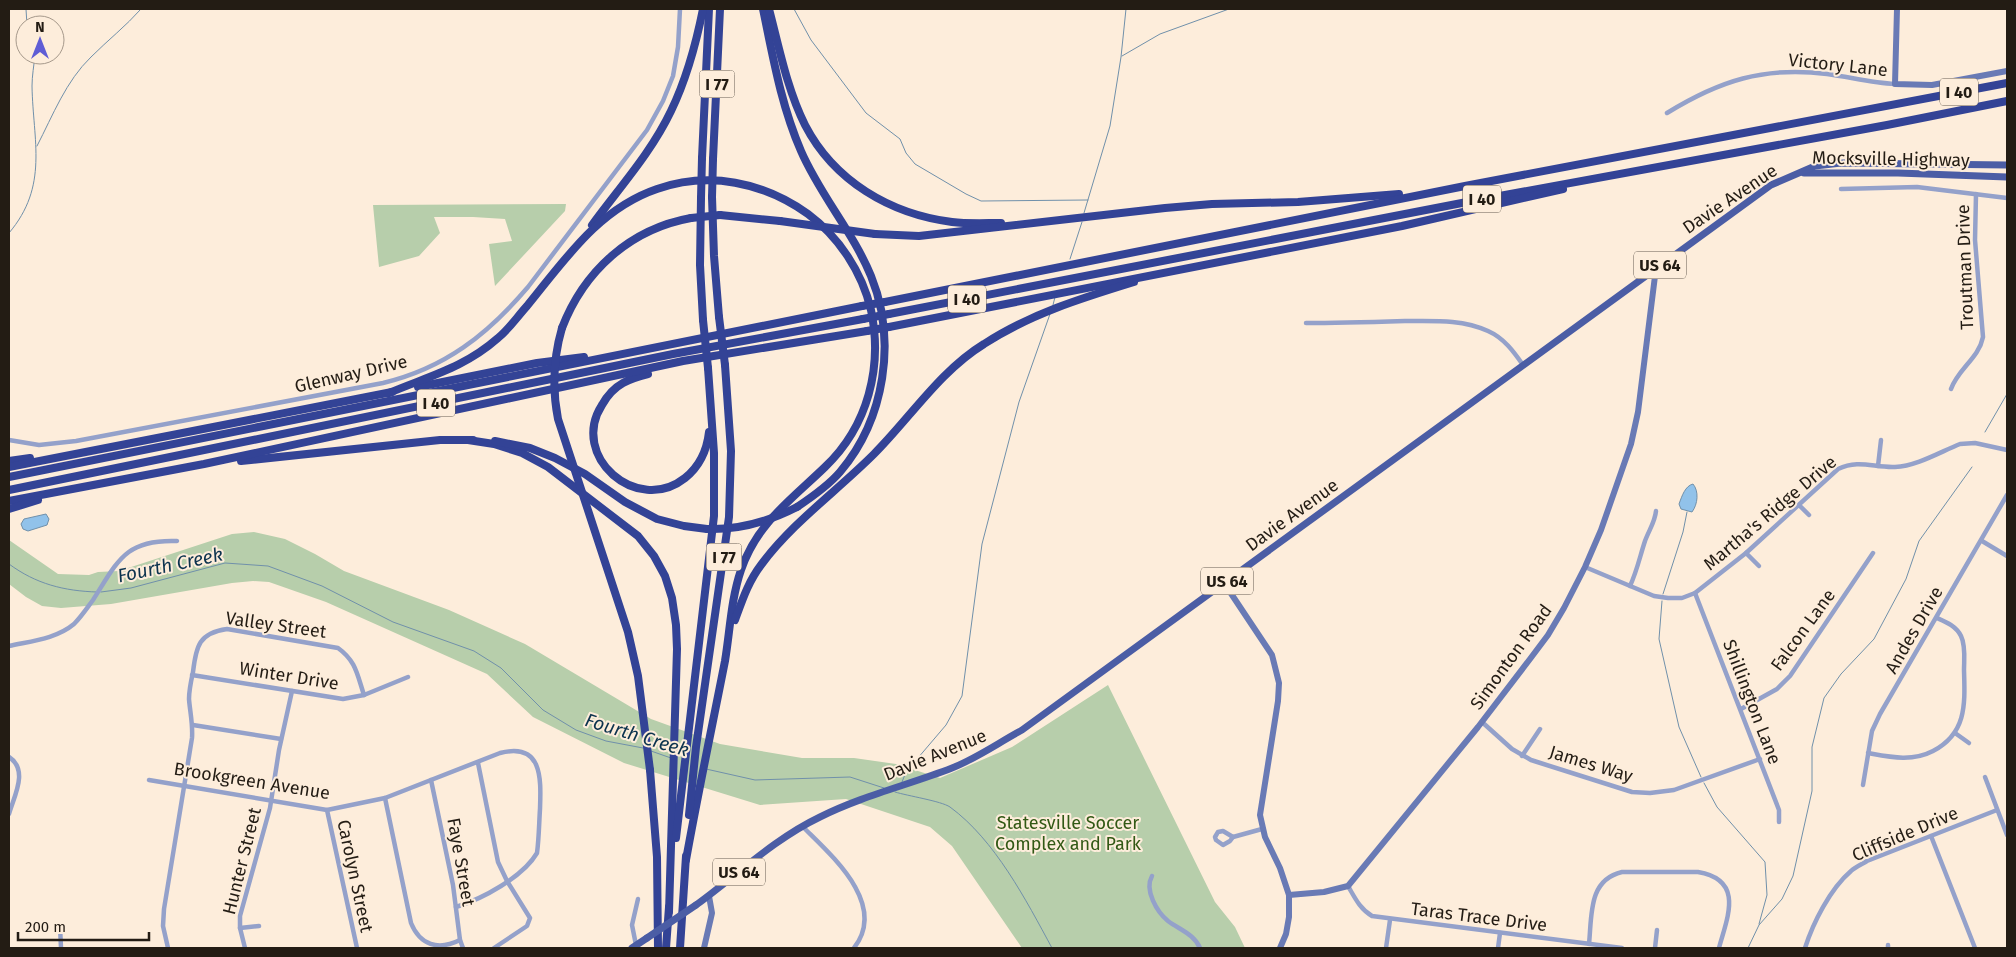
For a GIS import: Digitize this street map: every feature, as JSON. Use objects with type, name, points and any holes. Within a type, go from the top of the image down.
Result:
[{"type":"highway","points":[[560,266],[642,159],[662,128],[684,80],[693,54],[703,9]]},
{"type":"highway","name":"I 77","points":[[666,948],[677,781],[687,742],[714,516],[712,412],[700,265],[702,158],[709,9]]},
{"type":"highway","name":"I 77","points":[[695,787],[696,747],[728,518],[731,451],[714,256],[712,197],[720,9]]},
{"type":"highway","points":[[204,464],[440,440],[500,441],[530,448],[555,458],[585,474],[640,511],[670,523],[706,529],[726,529],[756,524],[783,514],[796,508],[833,480],[863,439],[872,419],[882,378],[884,333],[879,302],[871,276],[856,246],[806,162],[782,104],[764,9]]},
{"type":"highway","points":[[768,9],[804,124],[814,142],[829,161],[852,183],[901,210],[924,217],[952,222],[1036,222]]},
{"type":"highway","name":"I 40","points":[[9,477],[1466,186],[2007,83]]},
{"type":"highway","name":"I 40","points":[[9,490],[673,354],[1078,278],[1467,202],[2007,102]]},
{"type":"highway","points":[[9,501],[204,464],[683,362],[889,327],[1402,226],[1674,164]]},
{"type":"highway","points":[[389,393],[450,370],[489,345],[509,327],[591,230],[628,202],[645,193],[672,184],[698,180],[716,180],[739,183],[766,192],[810,216],[839,245],[862,281],[872,314],[876,345],[873,377],[865,407],[855,429],[837,454],[775,513],[751,548],[738,580],[707,753],[695,787],[686,860],[680,948]]},
{"type":"highway","points":[[658,948],[657,857],[650,770],[638,676],[628,632],[558,420],[554,394],[553,371],[562,328],[575,299],[595,271],[627,243],[644,233],[691,218],[720,215],[875,234],[919,236],[1212,204],[1298,202],[1377,197],[1466,186]]},
{"type":"highway","points":[[725,658],[735,620],[747,588],[760,566],[775,547],[878,450],[958,364],[981,346],[1029,319],[1068,303],[1135,282],[1263,253]]},
{"type":"highway","points":[[9,467],[537,363],[638,350]]},
{"type":"highway","points":[[683,362],[623,383],[608,394],[599,409],[594,423],[594,440],[599,457],[606,468],[618,480],[638,489],[656,490],[677,484],[694,471],[703,456],[708,440],[712,412]]},
{"type":"highway","points":[[468,440],[494,444],[522,453],[548,467],[638,536],[654,556],[665,576],[672,598],[676,625],[674,738],[677,781]]},
{"type":"highway","points":[[9,461],[96,450]]},
{"type":"highway","points":[[9,509],[83,487]]},
{"type":"main road","name":"Mocksville Highway","points":[[1802,173],[1815,166],[1854,162],[2007,165]]},
{"type":"main road","name":"Mocksville Highway","points":[[1802,173],[1898,172],[2007,177]]},
{"type":"main road","name":"Davie Avenue","points":[[634,947],[709,896],[782,839],[803,827],[844,806],[953,767],[995,747],[1224,583],[1762,191],[1781,180],[1802,173]]},
{"type":"street","name":"Glenway Drive","points":[[9,440],[30,445],[69,442],[383,383],[426,369],[466,347],[511,308],[647,130],[663,101],[673,76],[678,47],[680,9]]},
{"type":"street","points":[[1897,9],[1895,84],[1932,85],[2007,71]]},
{"type":"street","name":"Victory Lane","points":[[1666,113],[1695,96],[1718,86],[1776,72],[1826,74],[1895,84]]},
{"type":"street","points":[[1840,188],[1897,186],[2007,198]]},
{"type":"street","name":"Troutman Drive","points":[[1951,389],[1959,372],[1979,350],[1983,336],[1975,240],[1976,194]]},
{"type":"street","name":"Simonton Road","points":[[1348,886],[1482,722],[1548,635],[1586,566],[1632,444],[1638,412],[1656,268]]},
{"type":"street","points":[[1306,323],[1447,321],[1468,325],[1489,331],[1502,340],[1514,352],[1523,366]]},
{"type":"street","points":[[1878,466],[1881,440]]},
{"type":"street","name":"Martha's Ridge Drive","points":[[1586,566],[1654,596],[1682,598],[1695,593],[1746,552],[1838,469],[1848,464],[1894,468],[1906,466],[1960,444],[1968,443],[2007,450]]},
{"type":"street","name":"Andes Drive","points":[[1863,785],[1872,731],[1876,722],[2007,495]]},
{"type":"street","points":[[1799,505],[1809,515]]},
{"type":"street","points":[[1630,586],[1638,568],[1646,539],[1655,520],[1656,511]]},
{"type":"street","points":[[9,646],[45,638],[73,624],[91,602],[118,561],[131,549],[150,542],[177,541]]},
{"type":"street","points":[[1982,541],[2007,556]]},
{"type":"street","points":[[1746,552],[1759,566]]},
{"type":"street","name":"Falcon Lane","points":[[1741,709],[1777,689],[1790,676],[1873,553]]},
{"type":"street","points":[[1224,583],[1272,655],[1279,683],[1278,701],[1260,815],[1262,830],[1280,868],[1289,895],[1289,917],[1286,934],[1280,948]]},
{"type":"street","name":"Shillington Lane","points":[[1695,593],[1779,810],[1779,822]]},
{"type":"street","points":[[1868,753],[1908,758],[1920,756],[1940,747],[1955,732],[1964,708],[1964,648],[1962,637],[1957,630],[1937,618]]},
{"type":"street","name":"Valley Street","points":[[168,948],[163,919],[193,725],[189,699],[196,647],[204,637],[214,631],[228,629],[338,648],[348,656],[355,666],[364,694]]},
{"type":"street","name":"Winter Drive","points":[[192,675],[343,699],[364,694],[408,677]]},
{"type":"street","name":"Hunter Street","points":[[245,948],[240,928],[243,905],[271,799],[281,739],[292,691]]},
{"type":"street","name":"James Way","points":[[1482,722],[1522,756],[1632,792],[1650,793],[1674,790],[1760,759]]},
{"type":"street","points":[[193,725],[281,739]]},
{"type":"street","points":[[1522,756],[1540,729]]},
{"type":"street","points":[[1955,732],[1969,743]]},
{"type":"street","name":"Brookgreen Avenue","points":[[149,780],[271,799],[327,810],[385,798],[514,750],[524,753],[532,759],[540,773],[537,853],[532,862],[507,881],[478,900],[456,907]]},
{"type":"street","points":[[9,757],[20,768],[20,778],[9,814]]},
{"type":"street","points":[[478,763],[498,862],[507,881],[530,918],[527,926],[494,948]]},
{"type":"street","points":[[1985,777],[2007,835]]},
{"type":"street","name":"Faye Street","points":[[431,780],[452,876],[460,940],[463,948]]},
{"type":"street","points":[[385,798],[414,932],[429,945],[439,947],[460,940]]},
{"type":"street","name":"Carolyn Street","points":[[327,810],[357,948]]},
{"type":"street","name":"Cliffside Drive","points":[[1805,948],[1818,916],[1839,883],[1851,870],[1867,861],[1997,810]]},
{"type":"street","points":[[803,827],[843,867],[857,890],[864,912],[864,924],[859,941],[854,948]]},
{"type":"street","points":[[1233,837],[1262,830]]},
{"type":"street","points":[[1931,836],[1975,948]]},
{"type":"street","points":[[1589,944],[1597,888],[1603,880],[1612,874],[1622,872],[1698,872],[1708,874],[1717,879],[1729,896],[1731,905],[1719,948]]},
{"type":"street","points":[[1152,876],[1149,881],[1150,890],[1160,912],[1168,920],[1193,937],[1200,948]]},
{"type":"street","points":[[1289,895],[1324,892],[1348,886]]},
{"type":"street","name":"Taras Trace Drive","points":[[1348,886],[1364,911],[1372,916],[1390,920],[1622,948]]},
{"type":"street","points":[[704,948],[712,913],[709,896]]},
{"type":"street","points":[[634,947],[632,925],[638,899]]},
{"type":"street","points":[[1386,948],[1390,920]]},
{"type":"street","points":[[60,926],[61,948]]},
{"type":"street","points":[[240,928],[258,926]]},
{"type":"street","points":[[1655,948],[1657,930]]},
{"type":"street","points":[[1498,948],[1500,933]]},
{"type":"green space","points":[[566,204],[565,211],[495,286],[489,244],[512,241],[505,219],[434,217],[440,233],[419,256],[379,267],[373,205]]},
{"type":"green space","name":"Statesville Soccer Complex and Park","points":[[254,532],[285,539],[344,571],[449,610],[525,644],[651,719],[720,744],[802,758],[854,758],[896,764],[940,778],[1012,747],[1108,685],[1215,902],[1235,927],[1245,948],[1022,948],[952,846],[930,827],[846,799],[760,805],[624,763],[533,717],[487,674],[326,602],[269,582],[232,583],[111,604],[61,608],[42,606],[9,584],[9,540],[58,574],[89,575],[98,572],[119,571],[232,534]]},
{"type":"water","points":[[1693,484],[1697,498],[1692,512],[1681,509],[1679,504],[1686,489]]},
{"type":"water","points":[[46,514],[49,519],[47,525],[28,531],[23,529],[21,524],[24,519]]},
{"type":"waterway","points":[[26,9],[26,15]]},
{"type":"waterway","points":[[37,146],[67,88],[82,66],[141,9]]},
{"type":"waterway","points":[[794,9],[811,40],[866,113],[900,139],[906,153],[915,164],[981,201],[1088,200]]},
{"type":"waterway","points":[[1084,213],[1110,126],[1121,57],[1126,9]]},
{"type":"waterway","points":[[1122,56],[1160,34],[1229,9]]},
{"type":"waterway","points":[[9,233],[22,215],[30,198],[34,180],[36,144],[32,86],[34,65]]},
{"type":"waterway","points":[[1070,259],[1082,222]]},
{"type":"waterway","points":[[1053,305],[1055,297]]},
{"type":"waterway","points":[[902,782],[906,772],[946,725],[962,696],[982,544],[1019,402],[1050,314]]},
{"type":"waterway","points":[[1985,432],[2007,394]]},
{"type":"waterway","points":[[1748,948],[1759,925],[1782,899],[1793,876],[1812,791],[1812,747],[1824,698],[1841,674],[1874,639],[1906,579],[1919,541],[1972,467]]},
{"type":"waterway","points":[[1663,594],[1683,532],[1687,512]]},
{"type":"waterway","name":"Fourth Creek","points":[[101,592],[131,588],[225,563],[268,566],[322,586],[393,622],[474,651],[501,668],[543,710],[576,730],[606,741],[643,748]]},
{"type":"waterway","name":"Fourth Creek","points":[[9,564],[29,577],[51,585],[73,590],[97,592]]},
{"type":"waterway","points":[[1662,601],[1659,639],[1679,727],[1701,777]]},
{"type":"waterway","name":"Fourth Creek","points":[[651,751],[671,758]]},
{"type":"waterway","name":"Fourth Creek","points":[[706,769],[755,780],[850,777],[884,788]]},
{"type":"waterway","points":[[1704,783],[1717,807],[1765,862],[1767,895],[1759,924]]},
{"type":"waterway","name":"Fourth Creek","points":[[895,792],[946,805],[966,821],[981,836],[1008,872],[1052,948]]}]
